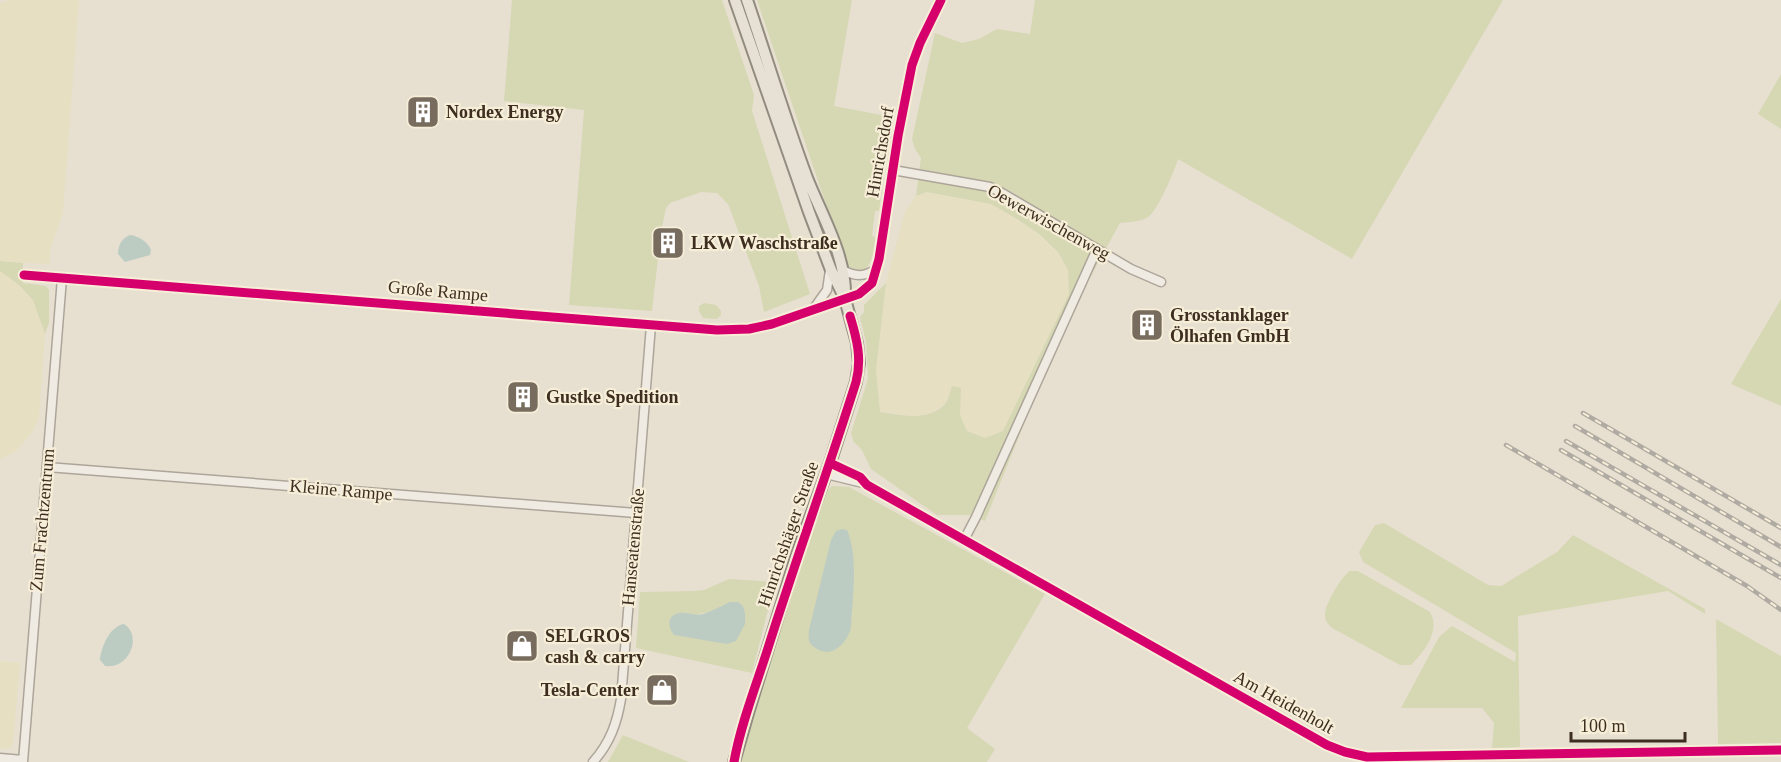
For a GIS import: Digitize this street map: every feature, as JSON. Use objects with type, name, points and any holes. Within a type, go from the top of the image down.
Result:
[{"type":"main road","name":"Hinrichshäger Straße","points":[[734,762],[794,565],[858,373],[859,352],[846,299],[831,270],[800,187],[735,0]]},
{"type":"main road","name":"Hinrichshäger Straße","points":[[747,0],[807,178],[826,221],[843,270],[846,299]]},
{"type":"street","name":"Hinrichsdorf","points":[[846,299],[865,290],[872,283],[879,259],[912,65],[941,0]]},
{"type":"street","name":"Oewerwischenweg","points":[[893,170],[990,187],[1002,192],[1160,285]]},
{"type":"street","points":[[964,540],[1097,249]]},
{"type":"street","points":[[843,270],[860,276],[876,269]]},
{"type":"street","points":[[812,311],[827,291],[831,270]]},
{"type":"street","name":"Große Rampe","points":[[24,275],[717,330],[761,327],[846,299]]},
{"type":"street","name":"Zum Frachtzentrum","points":[[23,761],[62,278]]},
{"type":"street","name":"Hanseatenstraße","points":[[593,762],[608,742],[621,699],[651,325]]},
{"type":"street","name":"Kleine Rampe","points":[[47,466],[636,513]]},
{"type":"street","name":"Am Heidenholt","points":[[828,468],[867,484],[1317,740],[1344,752],[1367,757],[1781,750]]},
{"type":"street","points":[[0,758],[23,761]]},
{"type":"shaded area","points":[[10,0],[79,0],[63,213],[50,251],[50,264],[0,261],[0,3]]},
{"type":"shaded area","points":[[927,192],[991,204],[1038,234],[1058,252],[1068,270],[1069,294],[1003,431],[985,438],[967,431],[960,415],[961,388],[952,386],[946,403],[931,413],[913,416],[880,412],[876,370],[886,283],[905,211],[916,196]]},
{"type":"shaded area","points":[[130,235],[137,237],[150,247],[150,255],[125,262],[118,254],[119,248],[121,242]]},
{"type":"shaded area","points":[[0,271],[19,285],[33,300],[45,334],[39,417],[34,430],[16,451],[0,460]]},
{"type":"shaded area","points":[[847,530],[853,553],[851,628],[839,647],[825,652],[810,643],[809,630],[831,540],[836,531]]},
{"type":"shaded area","points":[[730,602],[738,602],[743,606],[745,613],[745,624],[736,641],[727,644],[674,635],[672,632],[669,622],[675,614],[703,614]]},
{"type":"shaded area","points":[[124,624],[130,629],[132,636],[131,651],[121,663],[105,666],[100,660],[104,643],[114,629]]},
{"type":"shaded area","points":[[0,661],[20,663],[13,744],[11,748],[5,749],[0,748]]},
{"type":"green space","points":[[512,0],[722,0],[754,95],[752,111],[810,294],[764,312],[759,286],[728,204],[717,193],[701,192],[670,203],[666,208],[652,311],[569,305],[584,110],[504,101]]},
{"type":"green space","points":[[757,0],[852,0],[834,106],[892,117],[879,211],[875,211],[873,251],[869,265],[860,271],[846,264]]},
{"type":"green space","points":[[1035,0],[1503,0],[1352,259],[1178,159],[1152,214],[1142,220],[1120,223],[1086,285],[1042,379],[985,521],[971,515],[937,515],[871,469],[862,450],[853,441],[851,433],[868,379],[866,342],[860,317],[864,312],[864,305],[886,283],[876,370],[880,412],[914,416],[931,413],[945,404],[952,386],[961,388],[960,415],[967,431],[985,438],[1003,431],[1069,294],[1068,270],[1058,252],[1039,234],[991,204],[927,192],[916,196],[921,158],[912,139],[935,33],[962,43],[979,39],[997,29],[1030,34]]},
{"type":"green space","points":[[1781,74],[1781,129],[1758,114]]},
{"type":"green space","points":[[0,261],[23,263],[23,283],[46,286],[49,290],[49,323],[45,334],[33,300],[19,285],[0,271]]},
{"type":"green space","points":[[1781,299],[1781,406],[1731,384]]},
{"type":"green space","points":[[704,303],[716,305],[721,315],[717,319],[703,318],[699,306]]},
{"type":"green space","points":[[832,486],[849,487],[1045,594],[967,728],[995,749],[987,762],[739,762],[801,555],[823,495]]},
{"type":"green space","points":[[1384,523],[1488,585],[1501,586],[1557,552],[1573,535],[1705,609],[1705,614],[1668,591],[1518,616],[1520,747],[1492,748],[1494,723],[1482,708],[1401,708],[1439,637],[1452,626],[1515,662],[1516,653],[1363,562],[1359,552],[1375,525]]},
{"type":"green space","points":[[1350,571],[1358,571],[1430,612],[1434,626],[1430,640],[1411,665],[1400,665],[1332,628],[1327,622],[1326,610],[1334,591]]},
{"type":"green space","points":[[729,579],[775,582],[752,673],[636,648],[640,592],[704,590]],"holes":[[[712,610],[670,629],[683,613],[701,614]]]},
{"type":"green space","points":[[1716,619],[1781,656],[1781,743],[1718,744]]},
{"type":"green space","points":[[623,735],[689,762],[608,762]]},
{"type":"railway","points":[[1583,413],[1781,528]]},
{"type":"railway","points":[[1575,426],[1781,547]]},
{"type":"railway","points":[[1566,441],[1781,565]]},
{"type":"railway","points":[[1506,445],[1747,586],[1781,610]]},
{"type":"railway","points":[[1561,450],[1781,578]]},
{"type":"cycle path","points":[[24,275],[717,330],[749,329],[772,324],[859,294],[872,283],[879,259],[898,136],[912,65],[941,0]]},
{"type":"cycle path","points":[[734,762],[749,705],[856,382],[859,365],[858,349],[850,316]]},
{"type":"cycle path","points":[[830,463],[860,477],[867,485],[1327,745],[1345,752],[1367,757],[1781,750]]},
{"type":"place","name":"Nordex Energy","points":[[423,112]]},
{"type":"place","name":"LKW Waschstraße","points":[[668,243]]},
{"type":"place","name":"Grosstanklager Ölhafen GmbH","points":[[1147,325]]},
{"type":"place","name":"Gustke Spedition","points":[[523,397]]},
{"type":"place","name":"SELGROS cash & carry","points":[[522,646]]},
{"type":"place","name":"Tesla-Center","points":[[662,690]]}]
